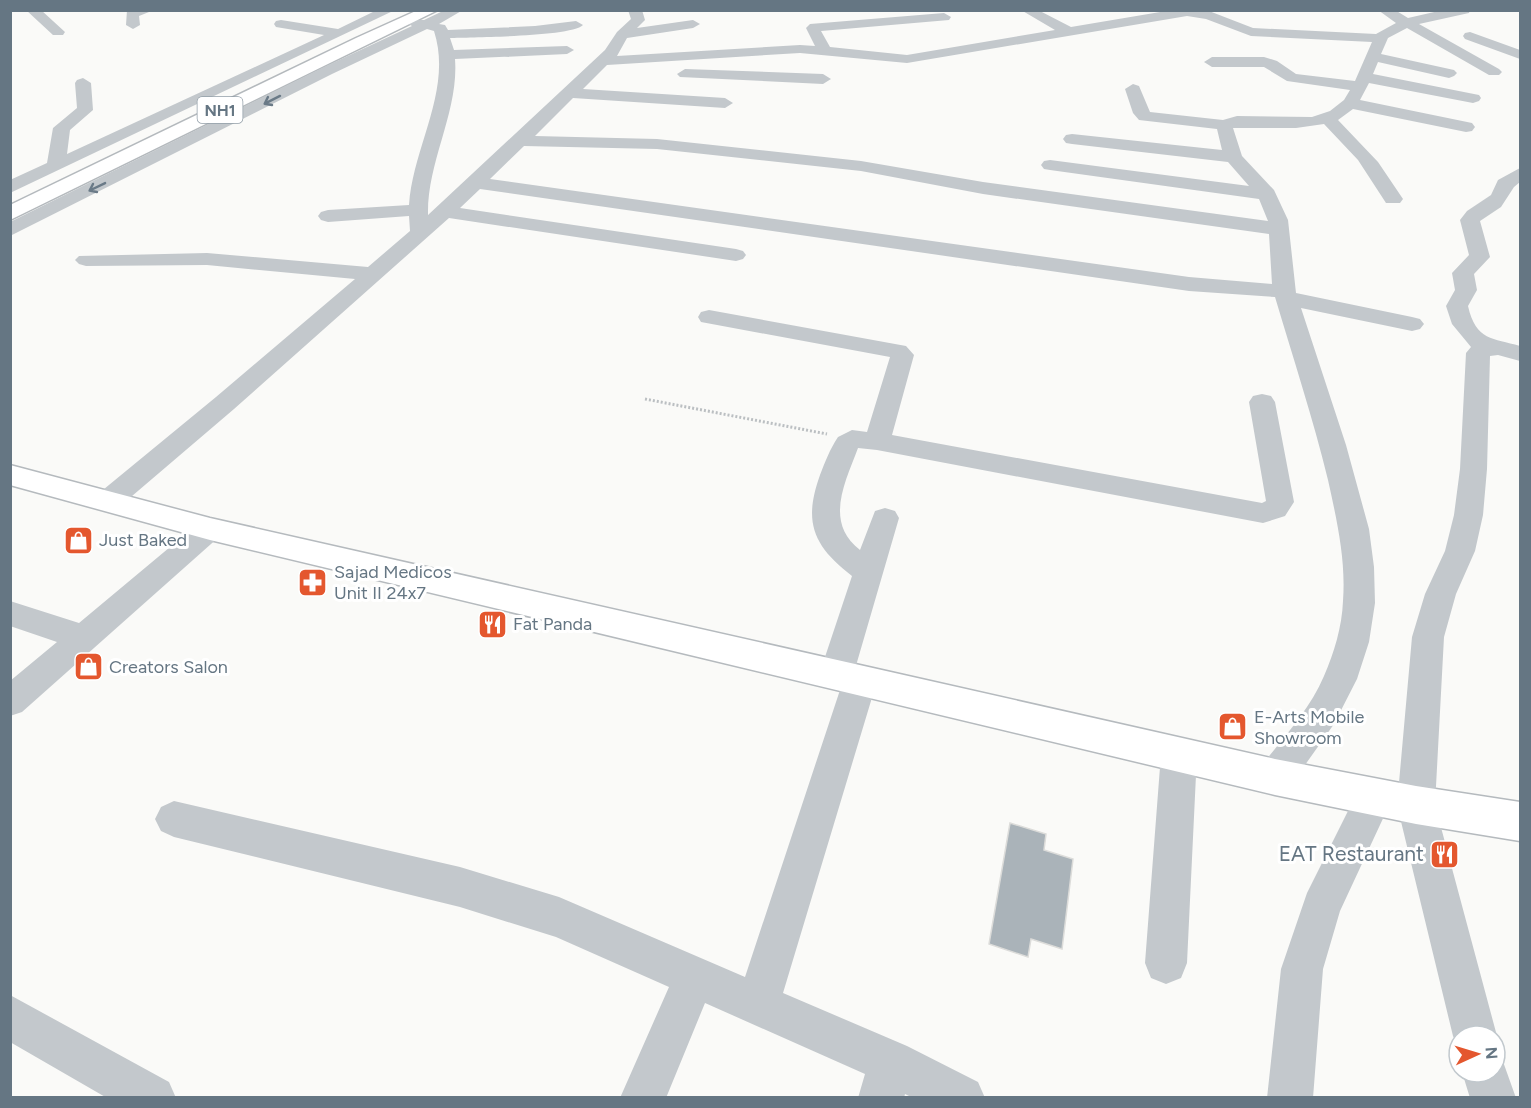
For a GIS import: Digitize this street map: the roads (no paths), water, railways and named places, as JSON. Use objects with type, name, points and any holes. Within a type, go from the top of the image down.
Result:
[{"type":"main road","name":"NH1","points":[[10,200],[407,16],[429,17]]},
{"type":"main road","name":"NH1","points":[[10,214],[297,67]]},
{"type":"main road","points":[[10,476],[210,529],[1275,777],[1374,798],[1521,822]]},
{"type":"street","points":[[33,10],[58,32]]},
{"type":"street","points":[[133,25],[132,13],[148,10]]},
{"type":"street","points":[[10,187],[389,10]]},
{"type":"street","points":[[10,230],[429,17],[457,10]]},
{"type":"street","points":[[328,216],[419,220],[443,211],[476,183],[615,48],[622,35],[638,20],[635,10]]},
{"type":"street","points":[[870,10],[881,22]]},
{"type":"street","points":[[1027,10],[1068,31]]},
{"type":"street","points":[[1384,10],[1409,22],[1494,72]]},
{"type":"street","points":[[1133,89],[1141,113],[1145,116],[1224,125],[1237,122],[1296,123],[1328,119],[1341,112],[1368,66],[1409,22],[1464,10]]},
{"type":"street","points":[[596,67],[791,49],[907,58],[1099,26],[1142,15],[1198,12],[1251,32],[1473,98]]},
{"type":"street","points":[[1142,15],[1156,31]]},
{"type":"street","points":[[1078,16],[1099,26]]},
{"type":"street","points":[[108,501],[374,274],[419,220],[423,170],[447,78],[442,34],[440,28],[429,17]]},
{"type":"street","points":[[1325,21],[1368,66],[1466,127]]},
{"type":"street","points":[[825,51],[811,23],[950,22],[997,44]]},
{"type":"street","points":[[281,24],[339,33]]},
{"type":"street","points":[[622,35],[693,24]]},
{"type":"street","points":[[442,34],[535,30],[576,25]]},
{"type":"street","points":[[1470,36],[1521,55]]},
{"type":"street","points":[[446,55],[567,50]]},
{"type":"street","points":[[1212,62],[1264,62],[1272,64],[1292,78],[1368,66],[1449,73]]},
{"type":"street","points":[[596,67],[647,74]]},
{"type":"street","points":[[670,74],[755,75],[823,80]]},
{"type":"street","points":[[56,165],[62,128],[85,110],[83,83]]},
{"type":"street","points":[[568,93],[725,103]]},
{"type":"street","points":[[1328,119],[1359,147],[1392,199]]},
{"type":"street","points":[[1224,125],[1233,157],[1267,194],[1280,229],[1285,294],[1333,445],[1354,529],[1359,567],[1359,603],[1353,642],[1340,679],[1322,714],[1275,777]]},
{"type":"street","points":[[1072,139],[1233,157]]},
{"type":"street","points":[[519,141],[657,144],[784,157],[861,166],[983,188],[1280,229]]},
{"type":"street","points":[[1050,165],[1267,194]]},
{"type":"street","points":[[1521,174],[1505,183],[1504,191],[1495,204],[1470,220],[1480,247],[1480,257],[1463,273],[1468,289],[1467,296],[1457,306],[1465,327],[1484,347],[1499,348],[1521,354]]},
{"type":"street","points":[[476,183],[1154,279],[1285,294],[1412,324]]},
{"type":"street","points":[[443,211],[736,255]]},
{"type":"street","points":[[86,260],[207,259],[374,274]]},
{"type":"street","points":[[709,316],[898,351],[902,355],[901,359],[864,440]]},
{"type":"street","points":[[1472,1024],[1416,805],[1428,637],[1442,590],[1458,562],[1465,536],[1473,467],[1478,353],[1484,347]]},
{"type":"street","points":[[868,572],[841,551],[829,536],[824,524],[824,509],[848,443],[864,440],[1263,513],[1275,510],[1280,502],[1262,402]]},
{"type":"street","points":[[758,1004],[848,678],[868,572],[885,518]]},
{"type":"street","points":[[10,702],[210,529]]},
{"type":"street","points":[[10,613],[84,638]]},
{"type":"street","points":[[1166,963],[1179,754]]},
{"type":"street","points":[[1290,1098],[1302,969],[1321,907],[1374,798]]},
{"type":"street","points":[[174,819],[460,886],[559,918],[758,1004],[886,1080],[962,1098]]},
{"type":"street","points":[[643,1098],[695,977]]},
{"type":"street","points":[[10,1017],[153,1098]]},
{"type":"place","name":"Just Baked","points":[[78,540]]},
{"type":"place","name":"Sajad Medicos Unit II 24x7","points":[[313,582]]},
{"type":"place","name":"Fat Panda","points":[[492,624]]},
{"type":"place","name":"Creators Salon","points":[[88,667]]},
{"type":"place","name":"E-Arts Mobile Showroom","points":[[1233,727]]},
{"type":"place","name":"EAT Restaurant","points":[[1445,854]]}]
